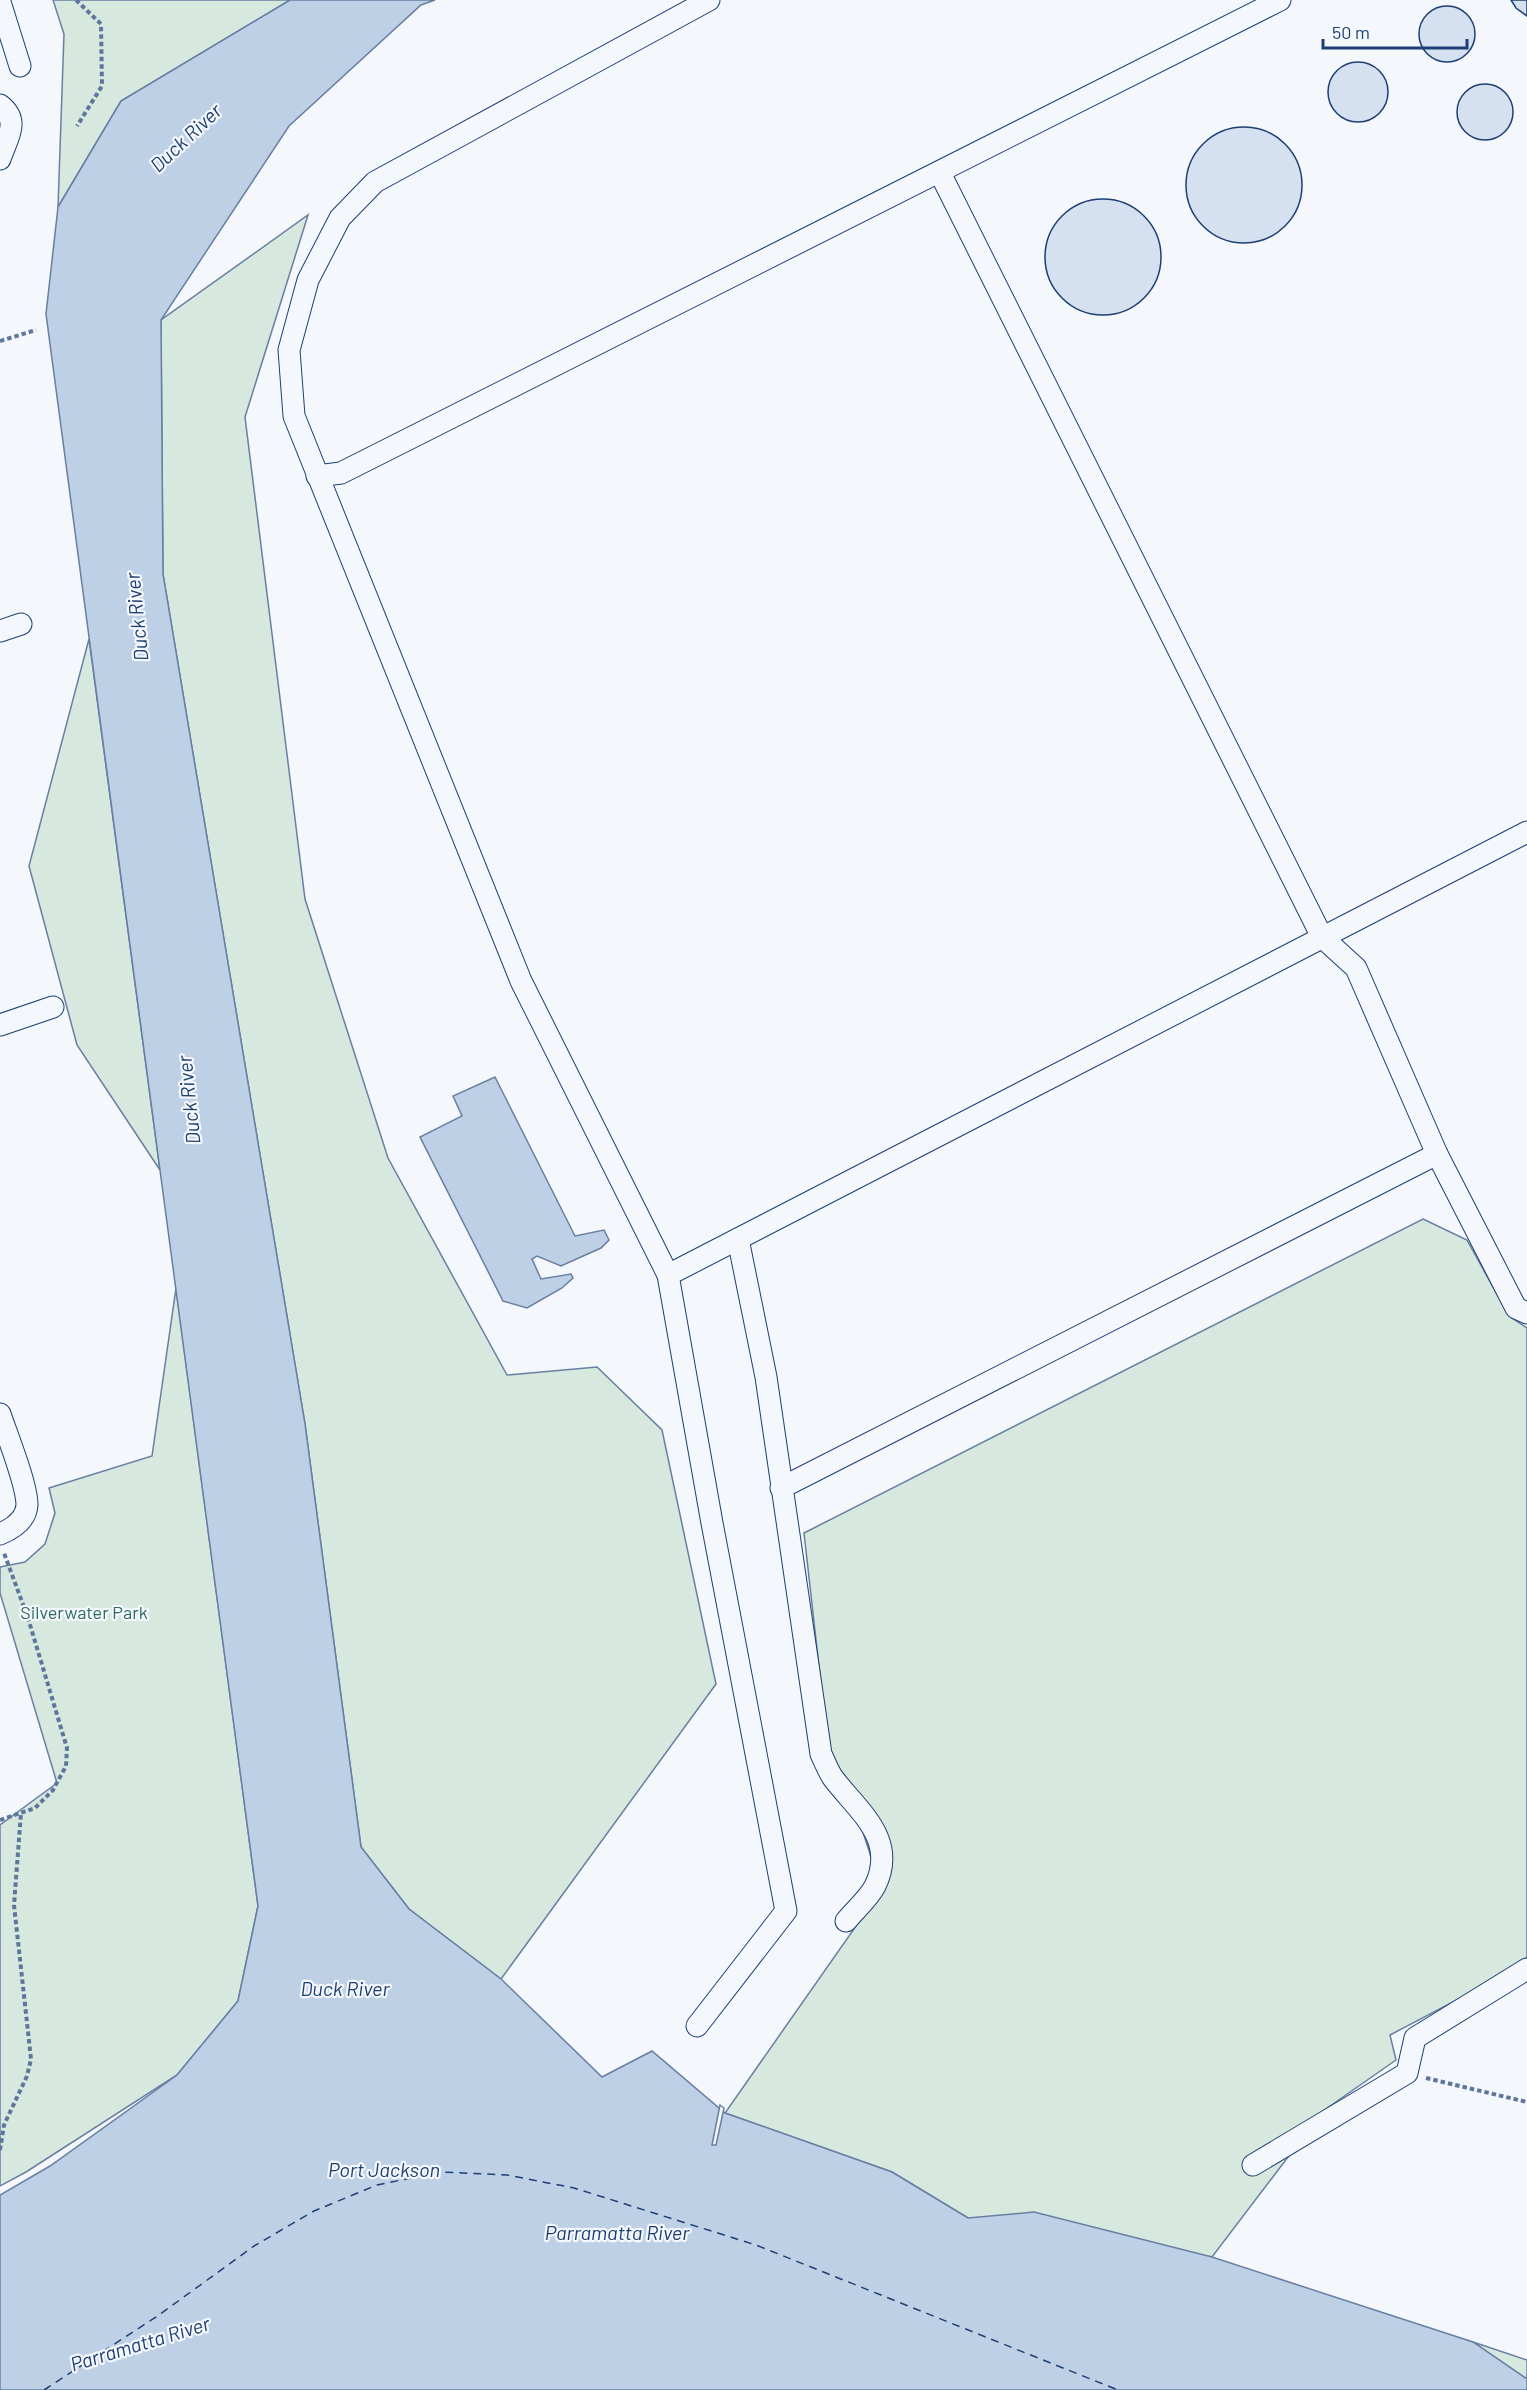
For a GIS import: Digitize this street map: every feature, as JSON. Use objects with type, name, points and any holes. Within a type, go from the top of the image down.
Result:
[{"type":"street","points":[[697,2026],[786,1911],[712,1523],[668,1275],[521,981],[294,416],[289,350],[308,280],[340,218],[375,182],[709,0]]},
{"type":"street","points":[[317,476],[341,473],[1280,0]]},
{"type":"street","points":[[0,2],[20,66]]},
{"type":"street","points":[[0,105],[9,112],[13,121],[0,159]]},
{"type":"street","points":[[939,173],[1322,937],[1356,968],[1437,1154],[1516,1308],[1527,1313]]},
{"type":"street","points":[[0,631],[21,624]]},
{"type":"street","points":[[668,1275],[1527,832]]},
{"type":"street","points":[[0,1025],[53,1007]]},
{"type":"street","points":[[781,1488],[1437,1154]]},
{"type":"street","points":[[738,1239],[766,1377],[821,1754],[831,1776],[864,1814],[877,1834],[883,1861],[875,1887],[846,1921]]},
{"type":"street","points":[[0,1414],[24,1487],[27,1506],[21,1519],[2,1543]]},
{"type":"street","points":[[1253,2165],[1407,2073],[1415,2038],[1527,1969]]},
{"type":"path","points":[[76,0],[101,24],[102,86],[77,126]]},
{"type":"path","points":[[0,341],[36,330]]},
{"type":"path","points":[[0,1820],[35,1808],[52,1790],[66,1766],[67,1748],[28,1617],[2,1543]]},
{"type":"path","points":[[0,2150],[4,2125],[27,2076],[31,2059],[14,1905],[21,1813]]},
{"type":"path","points":[[1407,2073],[1527,2102]]},
{"type":"green space","points":[[53,0],[290,0],[121,101],[58,207],[64,34]]},
{"type":"green space","points":[[308,215],[245,417],[305,899],[388,1158],[507,1375],[597,1367],[662,1430],[716,1684],[501,1979],[409,1909],[361,1847],[305,1424],[163,574],[161,320]]},
{"type":"green space","points":[[89,639],[160,1170],[77,1045],[29,866]]},
{"type":"green space","points":[[1423,1219],[1467,1240],[1509,1316],[1527,1328],[1527,1957],[1514,1970],[1390,2035],[1396,2060],[1323,2111],[1212,2257],[968,2218],[892,2172],[725,2113],[882,1889],[856,1812],[830,1764],[804,1533]]},
{"type":"green space","name":"Silverwater Park","points":[[176,1288],[258,1906],[238,2001],[177,2075],[26,2172],[0,2186],[0,1825],[57,1783],[0,1593],[0,1567],[25,1562],[45,1544],[55,1513],[49,1488],[152,1456]]},
{"type":"green space","points":[[1473,2342],[1527,2360],[1527,2379]]},
{"type":"water","name":"Port Jackson","points":[[290,0],[435,0],[421,5],[289,126],[161,320],[163,574],[305,1424],[361,1847],[409,1909],[501,1979],[602,2077],[652,2051],[725,2113],[892,2172],[968,2218],[1034,2212],[1212,2257],[1473,2342],[1527,2379],[1527,2390],[0,2390],[0,2195],[50,2166],[177,2075],[238,2001],[258,1906],[46,314],[58,207],[121,101]]},
{"type":"water","points":[[495,1077],[575,1236],[604,1230],[609,1240],[601,1248],[561,1266],[537,1256],[532,1259],[541,1279],[571,1274],[573,1278],[562,1288],[527,1308],[503,1301],[420,1137],[462,1116],[453,1096]]},
{"type":"pier","points":[[720,2105],[724,2108],[716,2145],[712,2145]]},
{"type":"building","points":[[1511,0],[1527,0],[1527,16],[1516,8]]},
{"type":"building","points":[[1441,6],[1453,6],[1463,10],[1471,18],[1475,34],[1471,50],[1463,58],[1453,62],[1441,62],[1431,58],[1423,50],[1419,40],[1419,28],[1423,18],[1431,10]]},
{"type":"building","points":[[1358,62],[1375,67],[1383,75],[1388,92],[1383,109],[1375,117],[1358,122],[1341,117],[1333,109],[1328,92],[1333,75],[1341,67]]},
{"type":"building","points":[[1479,84],[1491,84],[1501,88],[1509,96],[1513,112],[1509,128],[1501,136],[1491,140],[1479,140],[1469,136],[1461,128],[1457,118],[1457,106],[1461,96],[1469,88]]},
{"type":"building","points":[[1244,127],[1266,131],[1285,144],[1298,163],[1302,185],[1298,207],[1285,226],[1266,239],[1244,243],[1222,239],[1203,226],[1190,207],[1186,185],[1190,163],[1203,144],[1222,131]]},
{"type":"building","points":[[1103,199],[1125,203],[1144,216],[1157,235],[1161,257],[1157,279],[1144,298],[1125,311],[1103,315],[1081,311],[1062,298],[1049,279],[1045,257],[1049,235],[1062,216],[1081,203]]},
{"type":"ferry route","points":[[44,2390],[159,2315],[254,2246],[314,2211],[377,2185],[440,2172],[507,2175],[574,2188],[756,2245],[1118,2390]]},
{"type":"water label","name":"Duck River","points":[[186,138]]},
{"type":"water label","name":"Duck River","points":[[137,617]]},
{"type":"water label","name":"Duck River","points":[[189,1100]]},
{"type":"water label","name":"Duck River","points":[[345,1989]]},
{"type":"water label","name":"Parramatta River","points":[[617,2233]]},
{"type":"water label","name":"Parramatta River","points":[[140,2344]]}]
